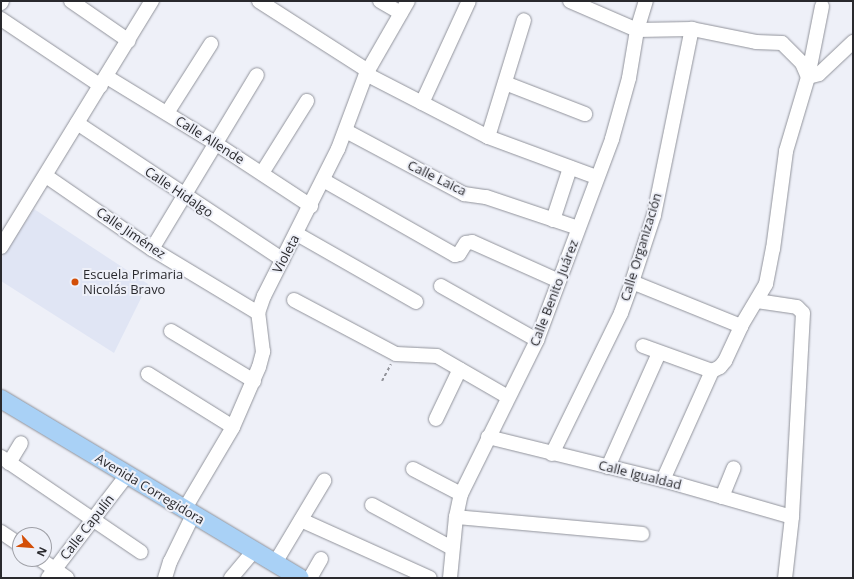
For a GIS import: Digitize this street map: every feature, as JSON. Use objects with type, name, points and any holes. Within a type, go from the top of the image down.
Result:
[{"type":"main road","name":"Avenida Corregidora","points":[[1,399],[254,550],[284,572]]},
{"type":"street","points":[[70,1],[129,41]]},
{"type":"street","points":[[2,242],[46,176],[152,1]]},
{"type":"street","points":[[259,1],[367,72],[422,103],[488,137],[596,177]]},
{"type":"street","points":[[380,1],[404,7]]},
{"type":"street","points":[[422,103],[469,1]]},
{"type":"street","points":[[570,1],[637,30],[692,28],[756,42],[782,42],[802,63],[808,77]]},
{"type":"street","name":"Calle Benito Juárez","points":[[450,578],[456,517],[461,494],[537,340],[596,177],[612,139],[625,93],[637,30],[646,1]]},
{"type":"street","points":[[663,480],[712,371],[720,367],[725,361],[741,326],[766,284],[773,249],[786,151],[808,77],[822,6]]},
{"type":"street","name":"Violeta","points":[[165,578],[189,512],[233,427],[254,381],[263,352],[258,313],[264,296],[311,206],[346,131],[367,72],[404,7]]},
{"type":"street","name":"Calle Allende","points":[[1,19],[104,82],[167,113],[311,206]]},
{"type":"street","points":[[488,137],[524,20]]},
{"type":"street","name":"Calle Organización","points":[[552,454],[621,313],[632,282],[654,215],[692,28]]},
{"type":"street","points":[[808,77],[819,74],[853,42]]},
{"type":"street","points":[[167,113],[212,44]]},
{"type":"street","points":[[152,249],[257,75]]},
{"type":"street","points":[[505,83],[585,114]]},
{"type":"street","points":[[262,173],[307,101]]},
{"type":"street","name":"Calle Hidalgo","points":[[77,123],[184,196],[283,260]]},
{"type":"street","name":"Calle Laica","points":[[346,131],[464,194],[486,197],[578,228]]},
{"type":"street","points":[[553,220],[570,168]]},
{"type":"street","name":"Calle Jiménez","points":[[46,176],[152,249],[258,313]]},
{"type":"street","points":[[323,180],[455,255],[459,254],[468,242],[559,281]]},
{"type":"street","points":[[297,234],[416,302]]},
{"type":"street","points":[[632,282],[741,326]]},
{"type":"street","points":[[441,286],[537,340]]},
{"type":"street","points":[[294,300],[396,354],[432,354],[508,397]]},
{"type":"street","points":[[757,301],[797,307],[802,310],[792,517],[784,578]]},
{"type":"street","points":[[171,331],[254,381]]},
{"type":"street","points":[[643,346],[712,371]]},
{"type":"street","points":[[608,467],[659,353]]},
{"type":"street","points":[[436,419],[460,369]]},
{"type":"street","points":[[148,374],[233,427]]},
{"type":"street","name":"Calle Igualdad","points":[[488,437],[552,454],[663,480],[792,517]]},
{"type":"street","points":[[21,444],[5,460],[141,552]]},
{"type":"street","points":[[722,497],[734,468]]},
{"type":"street","points":[[413,469],[461,494]]},
{"type":"street","name":"Calle Capulín","points":[[51,573],[127,475]]},
{"type":"street","points":[[284,572],[301,520],[324,481]]},
{"type":"street","points":[[372,505],[452,548]]},
{"type":"street","points":[[456,517],[642,534]]},
{"type":"street","points":[[301,520],[430,578]]},
{"type":"street","points":[[1,532],[12,540]]},
{"type":"street","points":[[231,578],[254,550]]},
{"type":"street","points":[[310,578],[321,559]]},
{"type":"street","points":[[51,573],[67,578]]},
{"type":"path","points":[[382,381],[396,354]]},
{"type":"shaded area","name":"Escuela Primaria Nicolás Bravo","points":[[34,209],[148,284],[114,353],[1,281],[1,259]]},
{"type":"place","name":"Escuela Primaria Nicolás Bravo","points":[[75,282]]}]
